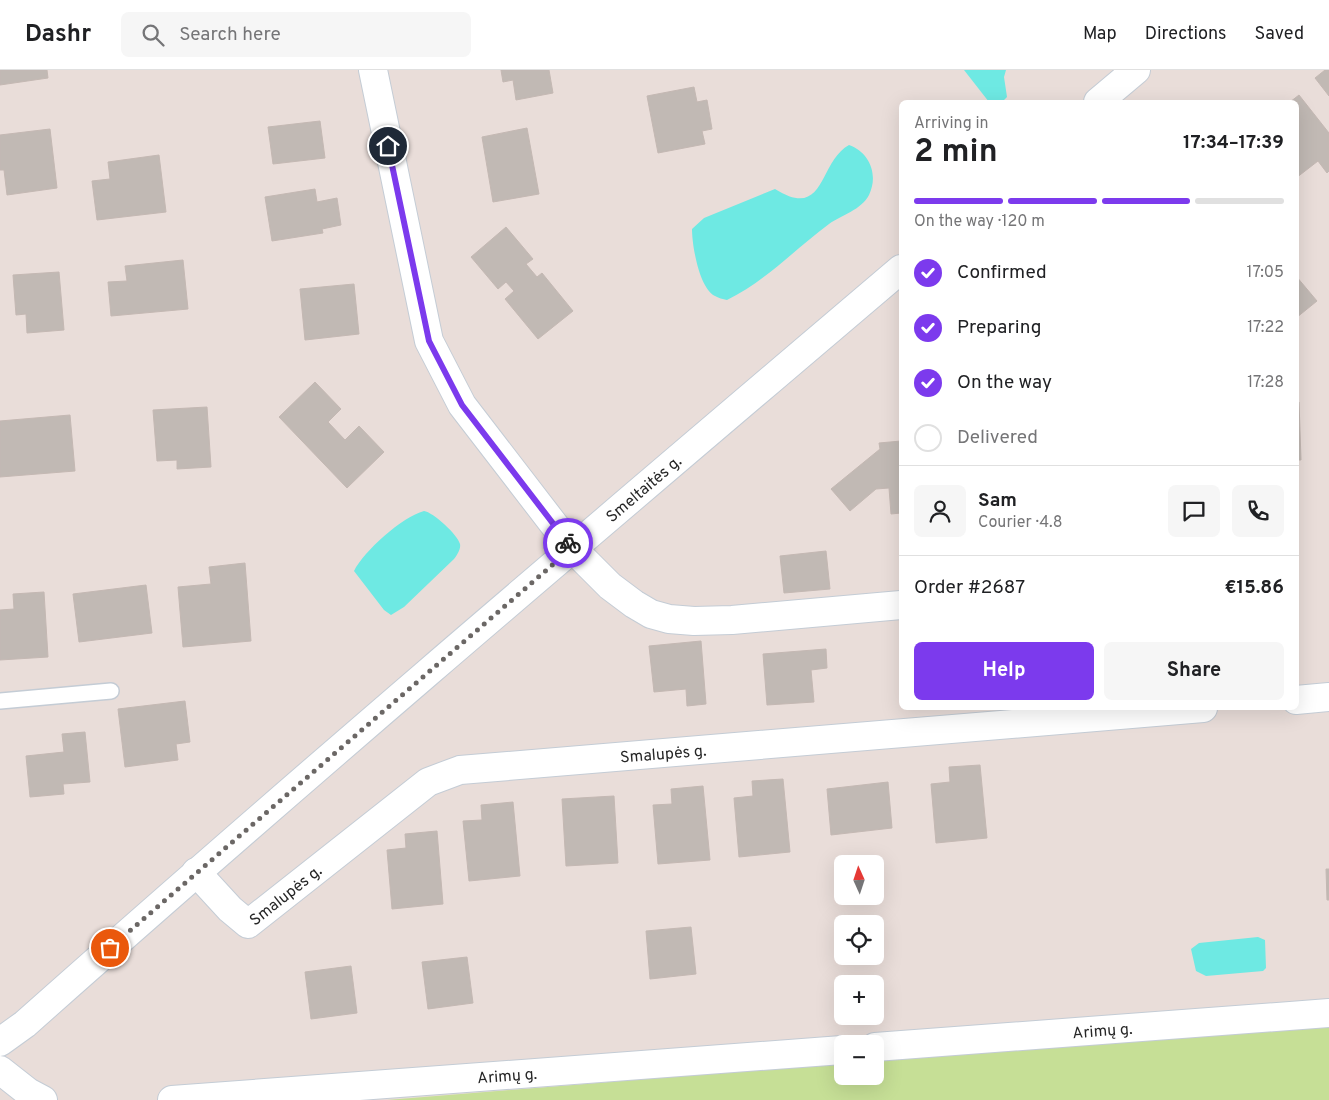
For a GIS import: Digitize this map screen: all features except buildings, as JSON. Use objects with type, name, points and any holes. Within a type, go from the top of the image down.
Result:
[{"type":"main road","points":[[373,70],[429,341],[462,405],[572,548],[610,586],[634,604],[651,614],[668,619],[694,621],[732,620],[899,605]]},
{"type":"main road","points":[[1100,100],[1136,70]]},
{"type":"main road","name":"Smeltaitės g.","points":[[0,1042],[32,1017],[196,872],[572,548],[899,271]]},
{"type":"main road","points":[[1299,700],[1329,697]]},
{"type":"main road","name":"Smalupės g.","points":[[196,872],[230,909],[248,924],[428,782],[460,770],[1179,710]]},
{"type":"main road","name":"Arimų g.","points":[[884,1046],[1329,1013]]},
{"type":"main road","name":"Arimų g.","points":[[172,1100],[834,1051]]},
{"type":"main road","points":[[0,1070],[28,1092],[43,1100]]},
{"type":"lane","points":[[0,701],[111,691]]},
{"type":"green space","points":[[1329,1027],[1329,1100],[387,1100],[834,1064],[834,1085],[884,1085],[884,1059]]},
{"type":"water","points":[[964,70],[1006,70],[1004,77],[1007,97],[1004,100],[987,100]]},
{"type":"water","points":[[849,145],[862,153],[870,165],[873,179],[872,187],[866,200],[829,224],[755,284],[727,300],[716,297],[709,291],[698,266],[693,245],[692,229],[704,218],[775,189],[792,197],[804,198],[813,194],[839,153]]},
{"type":"water","points":[[424,511],[433,515],[450,530],[460,544],[459,550],[454,559],[404,607],[391,615],[384,610],[354,571],[366,554],[384,536],[405,520]]},
{"type":"water","points":[[1258,937],[1265,940],[1266,968],[1263,971],[1206,976],[1196,971],[1191,949],[1199,943]]},
{"type":"way so far","points":[[110,948],[572,548],[568,543]]},
{"type":"route","points":[[388,146],[429,341],[462,405],[568,543]]}]
